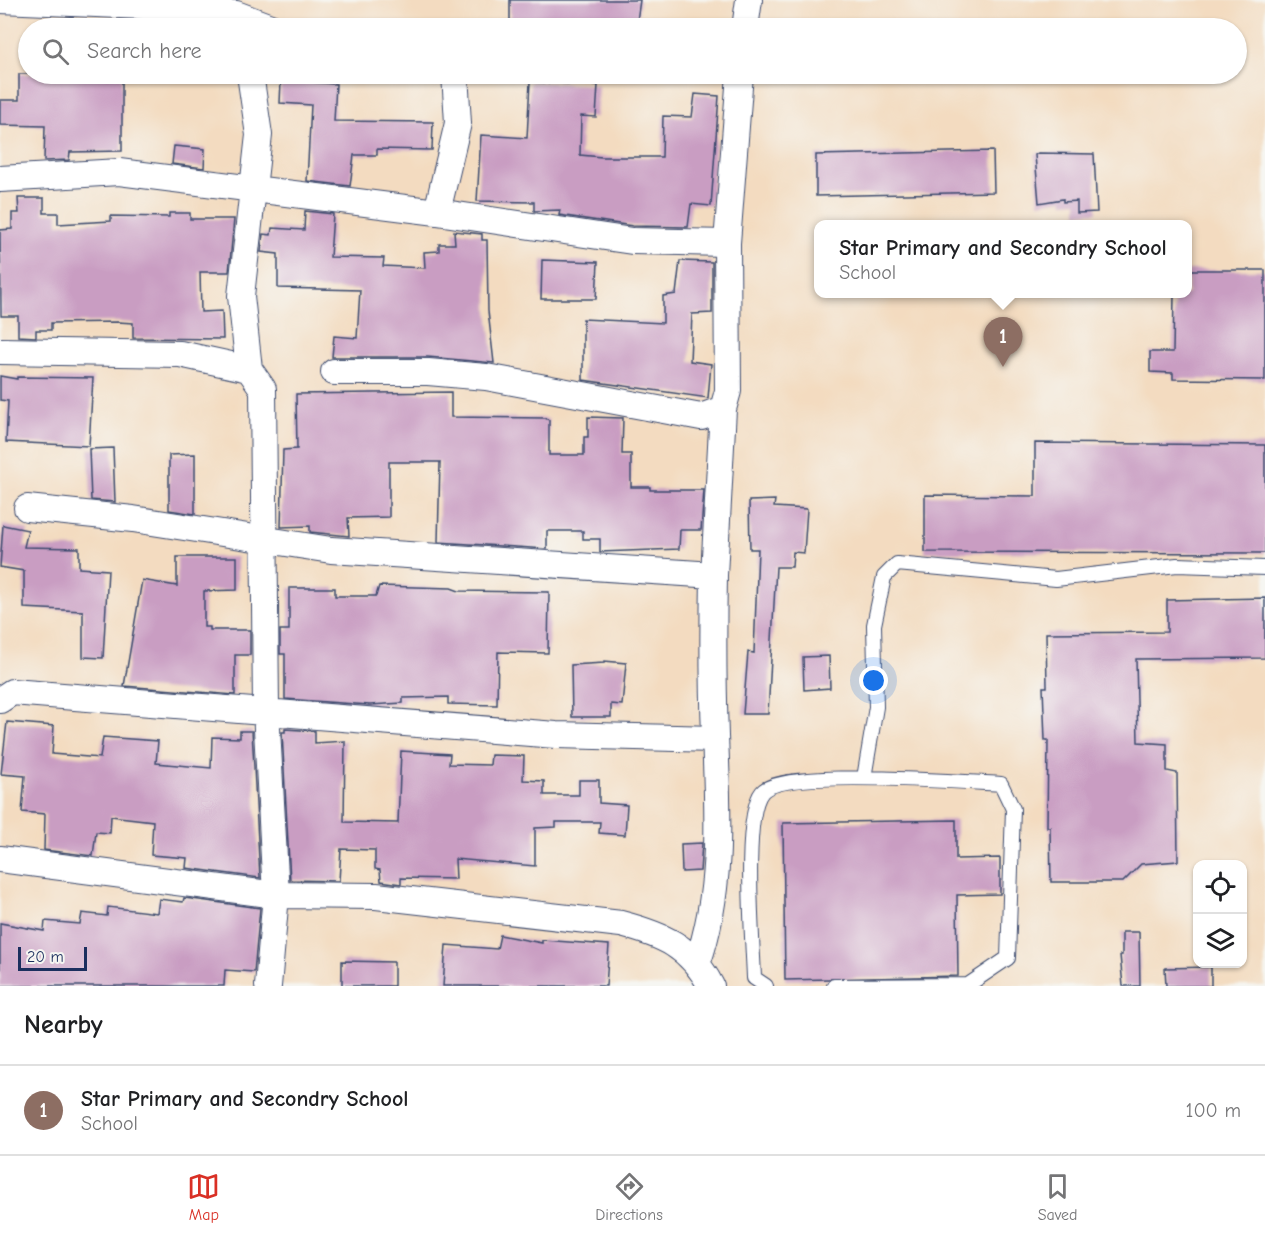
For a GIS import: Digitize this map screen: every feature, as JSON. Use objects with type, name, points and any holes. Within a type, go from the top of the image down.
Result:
[{"type":"street","points":[[0,0],[144,6],[238,14]]},
{"type":"street","points":[[746,18],[749,0]]},
{"type":"street","points":[[251,84],[259,135],[242,296],[249,369],[263,389],[266,710],[276,895],[268,986]]},
{"type":"street","points":[[437,212],[458,123],[456,84]]},
{"type":"street","points":[[697,964],[706,940],[717,860],[719,800],[715,739],[714,575],[723,409],[728,391],[728,243],[739,84]]},
{"type":"street","points":[[0,179],[119,172],[437,212],[632,242],[728,243]]},
{"type":"street","points":[[0,351],[180,354],[249,369]]},
{"type":"street","points":[[334,372],[428,372],[486,377],[638,403],[701,417],[723,409]]},
{"type":"street","points":[[27,508],[134,519],[265,542],[331,550],[714,575]]},
{"type":"street","points":[[0,700],[12,693],[266,710],[556,735],[715,739]]},
{"type":"street","points":[[0,859],[276,895],[376,896],[621,924],[667,939],[677,945],[697,964],[711,986]]},
{"type":"lane","points":[[864,778],[876,707],[874,625],[884,577],[897,564],[1056,579],[1177,565],[1265,568]]},
{"type":"lane","points":[[766,986],[754,978],[751,876],[754,815],[761,793],[776,783],[864,778],[1001,784],[1013,809],[1008,958],[968,985],[834,986]]},
{"type":"building","points":[[510,0],[640,0],[637,18],[510,18]]},
{"type":"building","points":[[19,84],[122,84],[122,151],[70,152],[69,160],[44,161],[45,126],[0,125],[0,100],[19,100]]},
{"type":"building","points":[[281,84],[336,84],[334,121],[433,122],[432,150],[377,149],[377,155],[354,155],[350,186],[307,181],[311,105],[280,103]]},
{"type":"building","points":[[530,84],[598,85],[596,117],[581,116],[580,155],[602,157],[662,157],[663,116],[692,117],[695,94],[719,96],[711,206],[691,204],[688,227],[633,226],[559,215],[560,210],[534,211],[534,202],[477,201],[481,135],[527,138]]},
{"type":"building","points":[[174,146],[205,149],[204,168],[172,164]]},
{"type":"building","points":[[993,151],[994,192],[816,196],[816,155]]},
{"type":"building","points":[[1038,153],[1094,154],[1097,212],[1077,213],[1077,201],[1063,202],[1063,199],[1039,203],[1035,155]]},
{"type":"building","points":[[18,198],[44,198],[44,213],[58,213],[58,224],[111,221],[111,216],[169,217],[169,213],[190,213],[190,219],[234,219],[229,272],[200,272],[201,312],[222,311],[223,339],[133,338],[133,323],[118,322],[51,323],[51,330],[36,330],[36,337],[18,336],[18,316],[1,316],[0,230],[12,229],[12,213],[19,213]]},
{"type":"building","points":[[305,211],[333,214],[330,257],[384,258],[383,266],[425,268],[424,252],[439,251],[439,244],[455,244],[454,231],[482,234],[482,240],[487,240],[488,311],[494,363],[428,357],[332,357],[334,336],[357,338],[360,290],[278,288],[278,254],[261,252],[263,234],[271,235],[272,228],[304,230]]},
{"type":"building","points":[[542,260],[598,262],[596,299],[541,299]]},
{"type":"building","points":[[680,261],[712,262],[712,313],[692,314],[690,361],[711,364],[708,398],[583,380],[583,319],[663,323],[663,296],[676,294]]},
{"type":"building","points":[[1192,270],[1265,270],[1265,380],[1173,379],[1173,373],[1150,372],[1150,352],[1173,352],[1174,298],[1192,298]]},
{"type":"building","points":[[0,376],[17,379],[17,377],[93,378],[89,446],[6,442],[8,401],[0,400]]},
{"type":"building","points":[[451,392],[451,417],[545,418],[549,420],[549,455],[584,455],[584,437],[588,437],[588,417],[623,418],[622,454],[631,454],[631,487],[650,487],[650,490],[704,490],[701,530],[680,530],[679,549],[600,552],[600,539],[583,539],[583,531],[547,531],[547,549],[438,542],[440,462],[389,462],[389,517],[348,518],[349,536],[310,532],[310,526],[281,527],[283,450],[297,449],[296,394]]},
{"type":"building","points":[[1035,443],[1265,445],[1265,553],[925,552],[925,495],[1035,496]]},
{"type":"building","points":[[113,448],[115,502],[91,500],[89,449]]},
{"type":"building","points":[[195,454],[195,514],[169,510],[169,455]]},
{"type":"building","points":[[775,500],[774,507],[807,509],[804,553],[793,552],[792,567],[776,567],[768,714],[743,714],[748,652],[754,653],[758,549],[750,549],[749,501]]},
{"type":"building","points":[[3,525],[28,530],[24,547],[79,548],[79,568],[108,570],[103,658],[83,657],[83,611],[24,608],[24,571],[0,567]]},
{"type":"building","points":[[177,557],[237,557],[237,590],[204,591],[204,627],[210,627],[210,630],[250,630],[250,655],[235,655],[235,695],[124,686],[142,580],[177,586]]},
{"type":"building","points":[[379,586],[451,588],[459,591],[549,592],[548,653],[498,652],[497,705],[448,704],[448,697],[403,698],[403,703],[370,705],[285,699],[285,654],[280,654],[280,630],[289,630],[289,588],[335,588],[335,596],[376,596]]},
{"type":"building","points":[[1265,598],[1265,658],[1136,659],[1138,742],[1167,744],[1167,771],[1177,773],[1178,861],[1141,864],[1123,882],[1051,882],[1050,827],[1047,827],[1048,740],[1045,740],[1043,687],[1047,687],[1046,633],[1167,632],[1167,600]]},
{"type":"building","points":[[829,656],[830,688],[804,690],[803,657]]},
{"type":"building","points":[[604,661],[626,663],[622,705],[611,704],[611,717],[572,717],[571,665],[604,663]]},
{"type":"building","points":[[7,722],[54,726],[52,754],[100,758],[103,737],[158,741],[156,763],[211,768],[212,737],[240,738],[240,731],[252,731],[260,878],[186,868],[187,858],[151,855],[153,821],[111,816],[110,833],[96,832],[93,856],[44,850],[45,814],[22,812],[25,776],[1,774]]},
{"type":"building","points":[[285,729],[315,731],[315,743],[345,741],[344,822],[398,823],[401,751],[450,754],[449,764],[490,765],[491,755],[524,756],[523,780],[544,781],[544,795],[579,795],[579,780],[599,780],[599,803],[627,805],[625,835],[599,833],[600,822],[556,822],[556,827],[535,828],[535,866],[455,859],[456,879],[401,878],[401,884],[381,881],[380,870],[375,869],[375,850],[341,849],[339,881],[290,880],[282,732],[285,732]]},
{"type":"building","points":[[956,820],[956,859],[1000,858],[1000,894],[957,895],[958,976],[785,980],[783,823]]},
{"type":"building","points":[[702,843],[700,871],[682,872],[681,844]]},
{"type":"building","points":[[184,898],[260,908],[254,972],[225,970],[224,986],[0,986],[0,923],[44,931],[45,921],[80,924],[82,913],[107,916],[108,907],[157,913],[159,899],[183,902]]},
{"type":"building","points":[[1122,932],[1139,932],[1140,986],[1123,986],[1120,955],[1122,955]]},
{"type":"building","points":[[500,935],[542,943],[542,940],[609,945],[606,986],[443,986],[446,945],[497,949]]},
{"type":"building","points":[[342,961],[394,962],[394,986],[342,986]]},
{"type":"building","points":[[1165,968],[1211,968],[1211,986],[1166,986]]},
{"type":"place","name":"Star Primary and Secondry School","points":[[1003,367]]}]
